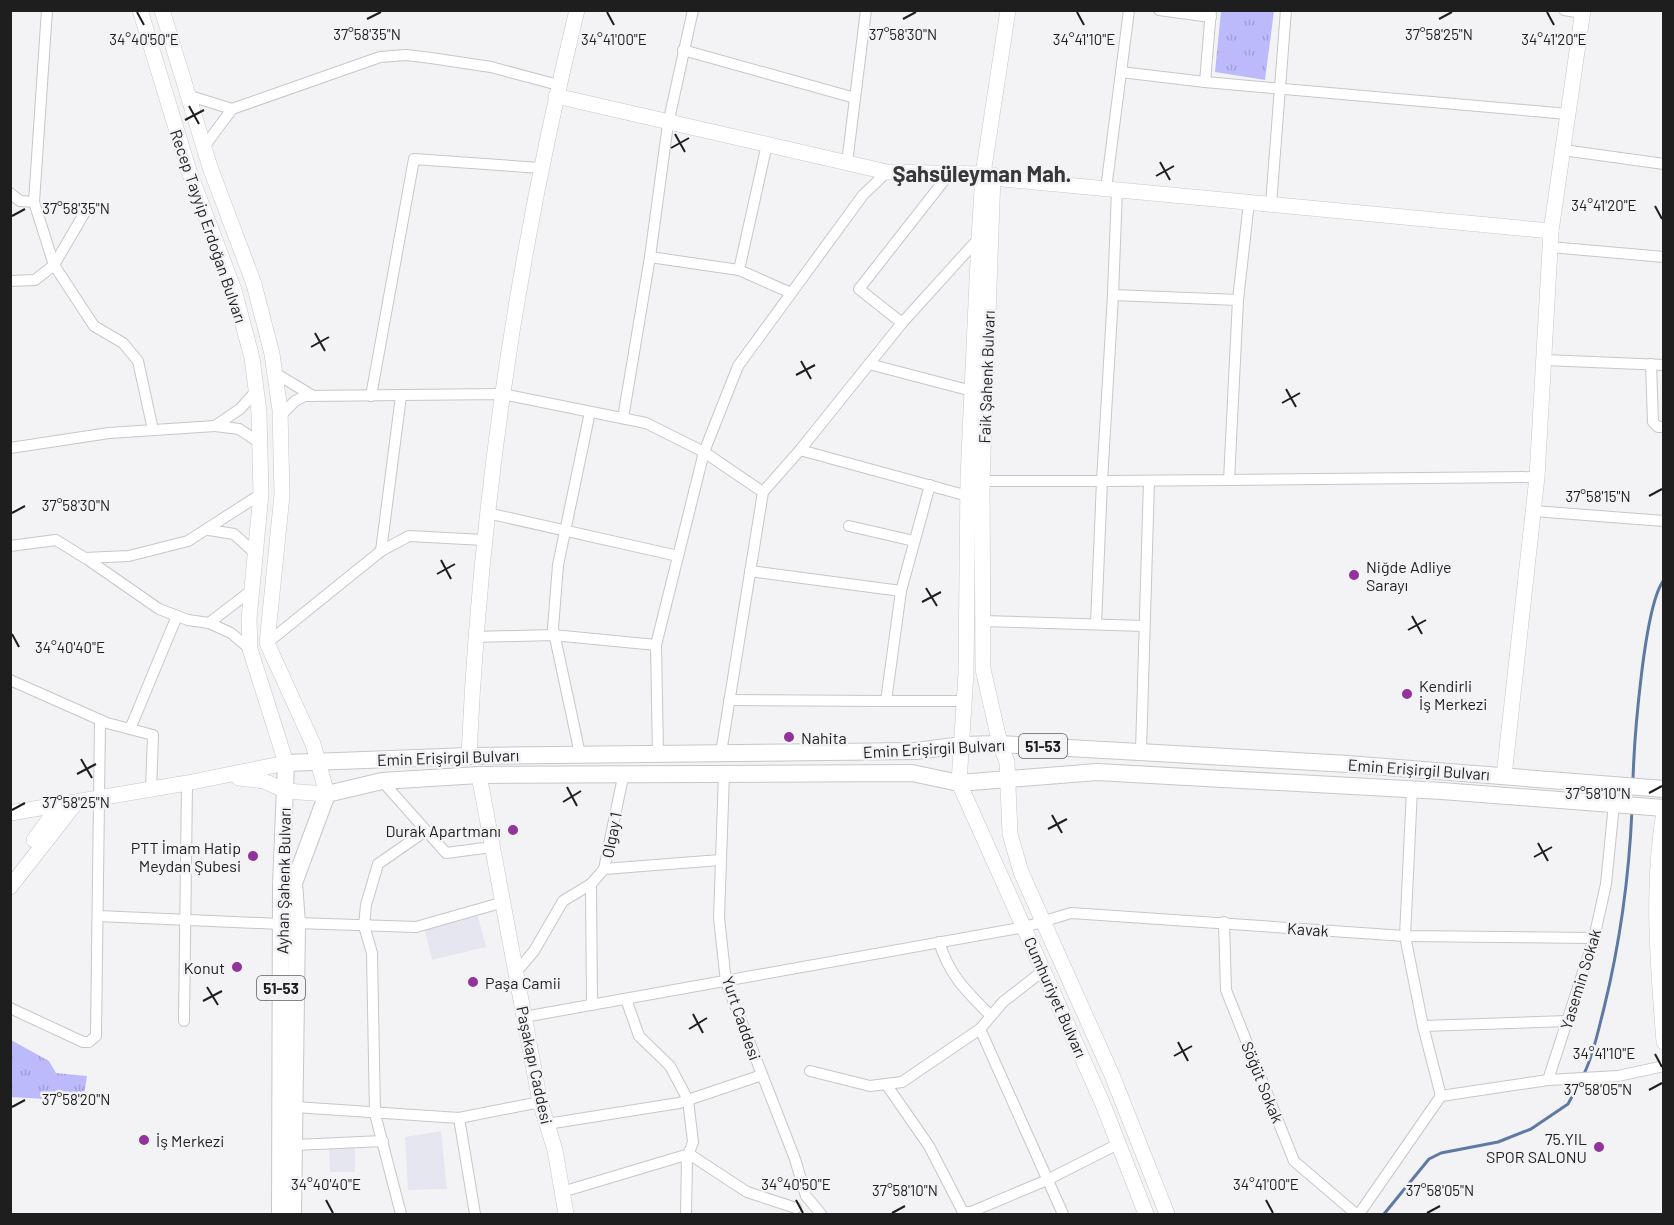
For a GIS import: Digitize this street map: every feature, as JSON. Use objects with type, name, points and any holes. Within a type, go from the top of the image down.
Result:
[{"type":"main road","name":"Recep Tayyip Erdoğan Bulvarı","points":[[140,10],[190,174],[234,290],[252,358],[260,443],[261,494],[252,590],[250,648],[286,762]]},
{"type":"main road","name":"Recep Tayyip Erdoğan Bulvarı","points":[[162,10],[204,147],[254,284],[275,373],[280,416],[282,495],[267,643]]},
{"type":"main road","points":[[469,756],[474,637],[502,394],[540,168],[577,10]]},
{"type":"main road","name":"Faik Şahenk Bulvarı","points":[[959,783],[965,701],[968,496],[979,238],[1008,10]]},
{"type":"main road","name":"Faik Şahenk Bulvarı","points":[[1000,744],[983,669],[982,481],[988,176],[1018,10]]},
{"type":"main road","points":[[1504,776],[1537,477],[1551,231],[1583,12]]},
{"type":"main road","points":[[557,91],[668,124],[887,172],[988,176],[1551,231]]},
{"type":"main road","points":[[224,777],[264,780],[285,790],[327,794],[313,744],[267,643]]},
{"type":"main road","name":"Emin Erişirgil Bulvarı","points":[[286,762],[580,754],[916,751],[962,745],[1000,744],[1141,751],[1664,789]]},
{"type":"main road","name":"Cumhuriyet Bulvarı","points":[[1000,744],[1006,762],[1010,834],[1022,872],[1112,1075],[1167,1215]]},
{"type":"main road","points":[[10,813],[77,804],[224,777],[286,762]]},
{"type":"main road","name":"Ayhan Şahenk Bulvarı","points":[[286,762],[295,1107],[293,1215]]},
{"type":"main road","name":"Emin Erişirgil Bulvarı","points":[[327,794],[382,782],[479,775],[624,772],[912,773],[959,783],[1097,772],[1412,789],[1614,804]]},
{"type":"main road","name":"Paşakapı Caddesi","points":[[479,775],[540,1102],[555,1150],[566,1215]]},
{"type":"main road","name":"Cumhuriyet Bulvarı","points":[[959,783],[1044,970],[1146,1215]]},
{"type":"main road","name":"Ayhan Şahenk Bulvarı","points":[[280,1215],[289,923],[294,884],[327,794]]},
{"type":"main road","points":[[10,887],[77,804]]},
{"type":"main road","name":"51-53","points":[[1614,804],[1664,810]]},
{"type":"main road","points":[[10,870],[59,806]]},
{"type":"main road","points":[[1664,810],[1657,851],[1656,929],[1664,1042]]},
{"type":"street","points":[[47,10],[34,202],[54,265],[94,326],[123,343],[138,361],[153,430]]},
{"type":"street","points":[[623,418],[650,257],[668,124],[693,10]]},
{"type":"street","points":[[847,162],[866,10]]},
{"type":"street","points":[[1096,624],[1113,296],[1112,189],[1121,72],[1129,10]]},
{"type":"street","points":[[1159,10],[1211,14],[1205,82]]},
{"type":"street","points":[[1271,204],[1286,10]]},
{"type":"street","points":[[1564,10],[1583,12]]},
{"type":"street","points":[[683,50],[855,98]]},
{"type":"street","points":[[204,147],[232,109],[380,57],[423,57],[491,67],[557,91]]},
{"type":"street","points":[[1121,72],[1279,89],[1568,114]]},
{"type":"street","points":[[187,95],[232,109]]},
{"type":"street","points":[[739,270],[767,144]]},
{"type":"street","points":[[1563,150],[1664,164]]},
{"type":"street","points":[[371,396],[414,159],[540,168]]},
{"type":"street","points":[[658,754],[656,645],[704,452],[738,366],[863,195],[887,172]]},
{"type":"street","points":[[902,323],[859,289],[950,173]]},
{"type":"street","points":[[10,193],[15,200],[34,202]]},
{"type":"street","points":[[1229,480],[1238,300],[1250,202]]},
{"type":"street","points":[[10,281],[35,280],[54,265],[85,212]]},
{"type":"street","points":[[721,753],[763,492],[800,450],[902,323],[979,238]]},
{"type":"street","points":[[1550,247],[1664,257]]},
{"type":"street","points":[[650,257],[739,270],[791,293]]},
{"type":"street","points":[[1113,296],[1238,300]]},
{"type":"street","points":[[1544,360],[1664,364]]},
{"type":"street","points":[[869,364],[972,391]]},
{"type":"street","points":[[1651,364],[1653,422],[1658,427],[1664,427]]},
{"type":"street","points":[[275,373],[313,396]]},
{"type":"street","points":[[215,426],[240,409],[256,391]]},
{"type":"street","points":[[280,416],[295,401],[305,396],[502,394],[646,423],[704,452],[763,492]]},
{"type":"street","points":[[381,551],[401,396]]},
{"type":"street","points":[[580,754],[553,635],[558,565],[590,412]]},
{"type":"street","points":[[10,448],[109,433],[215,426],[239,429],[249,433],[260,443]]},
{"type":"street","points":[[800,450],[968,496]]},
{"type":"street","points":[[982,481],[1537,477]]},
{"type":"street","points":[[1141,751],[1149,481]]},
{"type":"street","points":[[886,701],[901,591],[930,485]]},
{"type":"street","points":[[85,558],[129,556],[188,541],[209,530],[261,494]]},
{"type":"street","points":[[1533,512],[1664,521]]},
{"type":"street","points":[[487,513],[678,556]]},
{"type":"street","points":[[849,526],[915,541]]},
{"type":"street","points":[[209,530],[234,534],[257,555]]},
{"type":"street","points":[[267,643],[381,551],[409,536],[484,540]]},
{"type":"street","points":[[10,546],[56,540],[103,569],[130,591],[159,609],[177,616],[209,623],[231,633],[250,648]]},
{"type":"street","points":[[750,571],[901,591]]},
{"type":"street","points":[[209,623],[252,590]]},
{"type":"street","points":[[130,729],[177,616]]},
{"type":"street","points":[[983,621],[1144,626]]},
{"type":"street","points":[[474,637],[553,635],[656,645]]},
{"type":"street","points":[[10,680],[100,720],[153,735],[151,790]]},
{"type":"street","points":[[729,700],[965,701]]},
{"type":"street","points":[[10,1008],[83,1042],[94,1039],[100,720]]},
{"type":"street","name":"Olgay 1","points":[[517,971],[534,951],[563,901],[591,884],[604,869],[624,772]]},
{"type":"street","name":"Yurt Caddesi","points":[[724,773],[719,918],[726,982],[795,1159],[806,1196],[821,1215]]},
{"type":"street","points":[[382,782],[424,832],[446,854],[492,847]]},
{"type":"street","points":[[184,1021],[187,783]]},
{"type":"street","points":[[1412,789],[1405,936],[1423,1026],[1441,1096]]},
{"type":"street","name":"Yasemin Sokak","points":[[1548,1080],[1594,938],[1606,884],[1614,804]]},
{"type":"street","points":[[401,1215],[375,1114],[372,953],[364,926],[366,905],[378,864],[424,832]]},
{"type":"street","points":[[604,869],[720,860]]},
{"type":"street","points":[[591,884],[592,1005]]},
{"type":"street","points":[[98,916],[416,927],[504,902]]},
{"type":"street","name":"Kavak","points":[[524,1017],[1025,927],[1071,913],[1405,936],[1594,938]]},
{"type":"street","name":"Söğüt Sokak","points":[[1224,922],[1226,990],[1294,1161],[1358,1215]]},
{"type":"street","points":[[939,942],[946,964],[958,984],[990,1015]]},
{"type":"street","points":[[810,1071],[870,1086],[902,1082],[980,1029],[990,1015],[1044,970]]},
{"type":"street","points":[[626,999],[639,1035],[670,1066],[688,1100],[693,1142],[688,1154],[685,1187],[686,1215]]},
{"type":"street","points":[[1423,1026],[1567,1021]]},
{"type":"street","points":[[980,1029],[1063,1215]]},
{"type":"street","points":[[1358,1215],[1441,1096],[1548,1080],[1601,1078],[1664,1066]]},
{"type":"street","points":[[547,1124],[641,1110],[688,1100],[762,1075]]},
{"type":"street","points":[[886,1084],[929,1146],[963,1212],[966,1213],[1047,1180],[1118,1144]]},
{"type":"street","points":[[295,1107],[459,1118],[540,1102]]},
{"type":"street","points":[[459,1118],[475,1215]]},
{"type":"street","points":[[294,1145],[383,1141]]},
{"type":"street","points":[[562,1191],[688,1154],[747,1192],[793,1211],[806,1196]]},
{"type":"shaded area","points":[[477,913],[486,947],[432,960],[424,927]]},
{"type":"shaded area","points":[[441,1131],[447,1189],[408,1190],[405,1137]]},
{"type":"shaded area","points":[[355,1145],[355,1172],[330,1172],[329,1146]]},
{"type":"green space","points":[[1221,11],[1274,11],[1265,80],[1215,72]]},
{"type":"green space","points":[[11,1040],[49,1061],[56,1073],[87,1076],[84,1096],[46,1099],[11,1097]]},
{"type":"waterway","points":[[1633,780],[1641,675],[1651,616],[1657,594],[1664,580]]},
{"type":"waterway","points":[[1584,1074],[1596,1042],[1615,959],[1629,860],[1632,810]]},
{"type":"waterway","points":[[1384,1214],[1429,1159],[1441,1153],[1498,1142],[1531,1129],[1568,1104],[1581,1080]]},
{"type":"place","name":"Niğde Adliye Sarayı","points":[[1354,575]]},
{"type":"place","name":"Kendirli İş Merkezi","points":[[1407,694]]},
{"type":"place","name":"Nahita","points":[[789,737]]},
{"type":"place","name":"Durak Apartmanı","points":[[513,830]]},
{"type":"place","name":"PTT İmam Hatip Meydan Şubesi","points":[[253,856]]},
{"type":"place","name":"Konut","points":[[237,967]]},
{"type":"place","name":"Paşa Camii","points":[[473,982]]},
{"type":"place","name":"İş Merkezi","points":[[144,1140]]},
{"type":"place","name":"75.YIL SPOR SALONU","points":[[1599,1147]]},
{"type":"district","name":"Şahsüleyman Mah.","points":[[982,173]]}]
